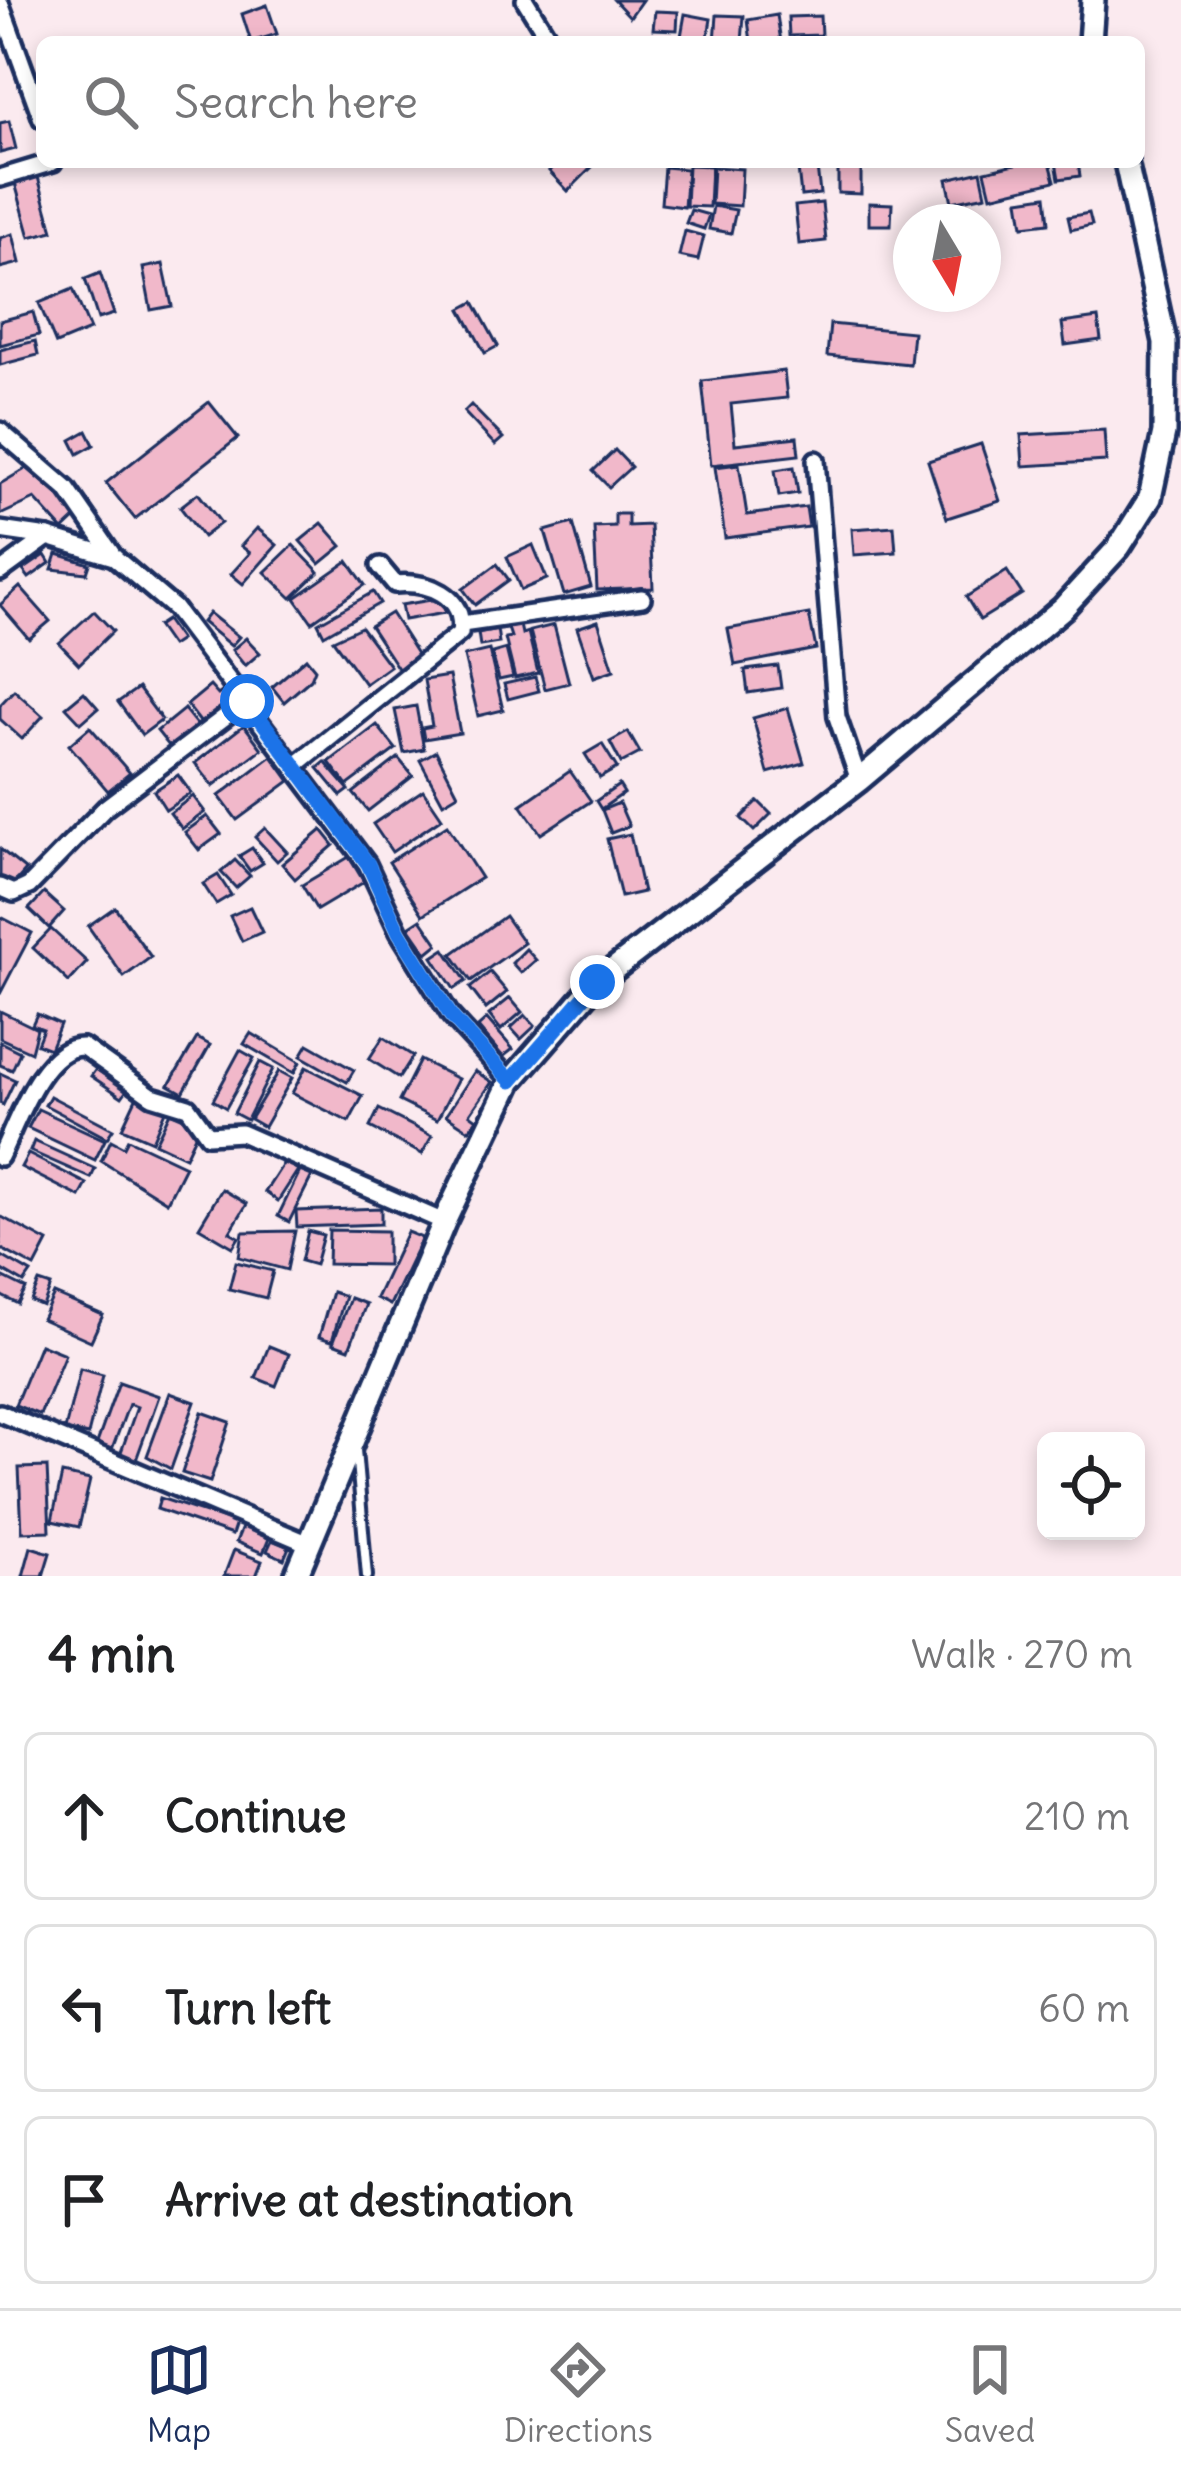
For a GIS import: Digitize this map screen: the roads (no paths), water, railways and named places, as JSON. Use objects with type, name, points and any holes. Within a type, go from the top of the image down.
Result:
[{"type":"street","points":[[525,0],[547,36]]},
{"type":"street","points":[[1090,36],[1093,0]]},
{"type":"street","points":[[0,3],[36,102]]},
{"type":"street","points":[[0,178],[36,167]]},
{"type":"street","points":[[296,1576],[444,1222],[511,1081],[597,982],[859,780],[1063,608],[1119,548],[1150,498],[1173,400],[1166,342],[1127,168]]},
{"type":"street","points":[[0,431],[67,489],[114,557],[174,608],[368,864],[399,932],[451,1016],[511,1081]]},
{"type":"street","points":[[816,460],[837,717],[859,780]]},
{"type":"street","points":[[0,530],[48,537],[114,557]]},
{"type":"street","points":[[0,572],[48,537]]},
{"type":"street","points":[[296,765],[460,634],[462,624],[448,595],[431,585],[395,584],[380,566]]},
{"type":"street","points":[[462,624],[642,598]]},
{"type":"street","points":[[0,887],[14,893],[29,886],[105,808],[247,701]]},
{"type":"street","points":[[0,1156],[7,1126],[52,1060],[69,1046],[82,1047],[152,1096],[188,1107],[208,1136],[241,1133],[444,1222]]},
{"type":"street","points":[[0,1413],[309,1544]]},
{"type":"lane","points":[[354,1437],[367,1576]]}]
